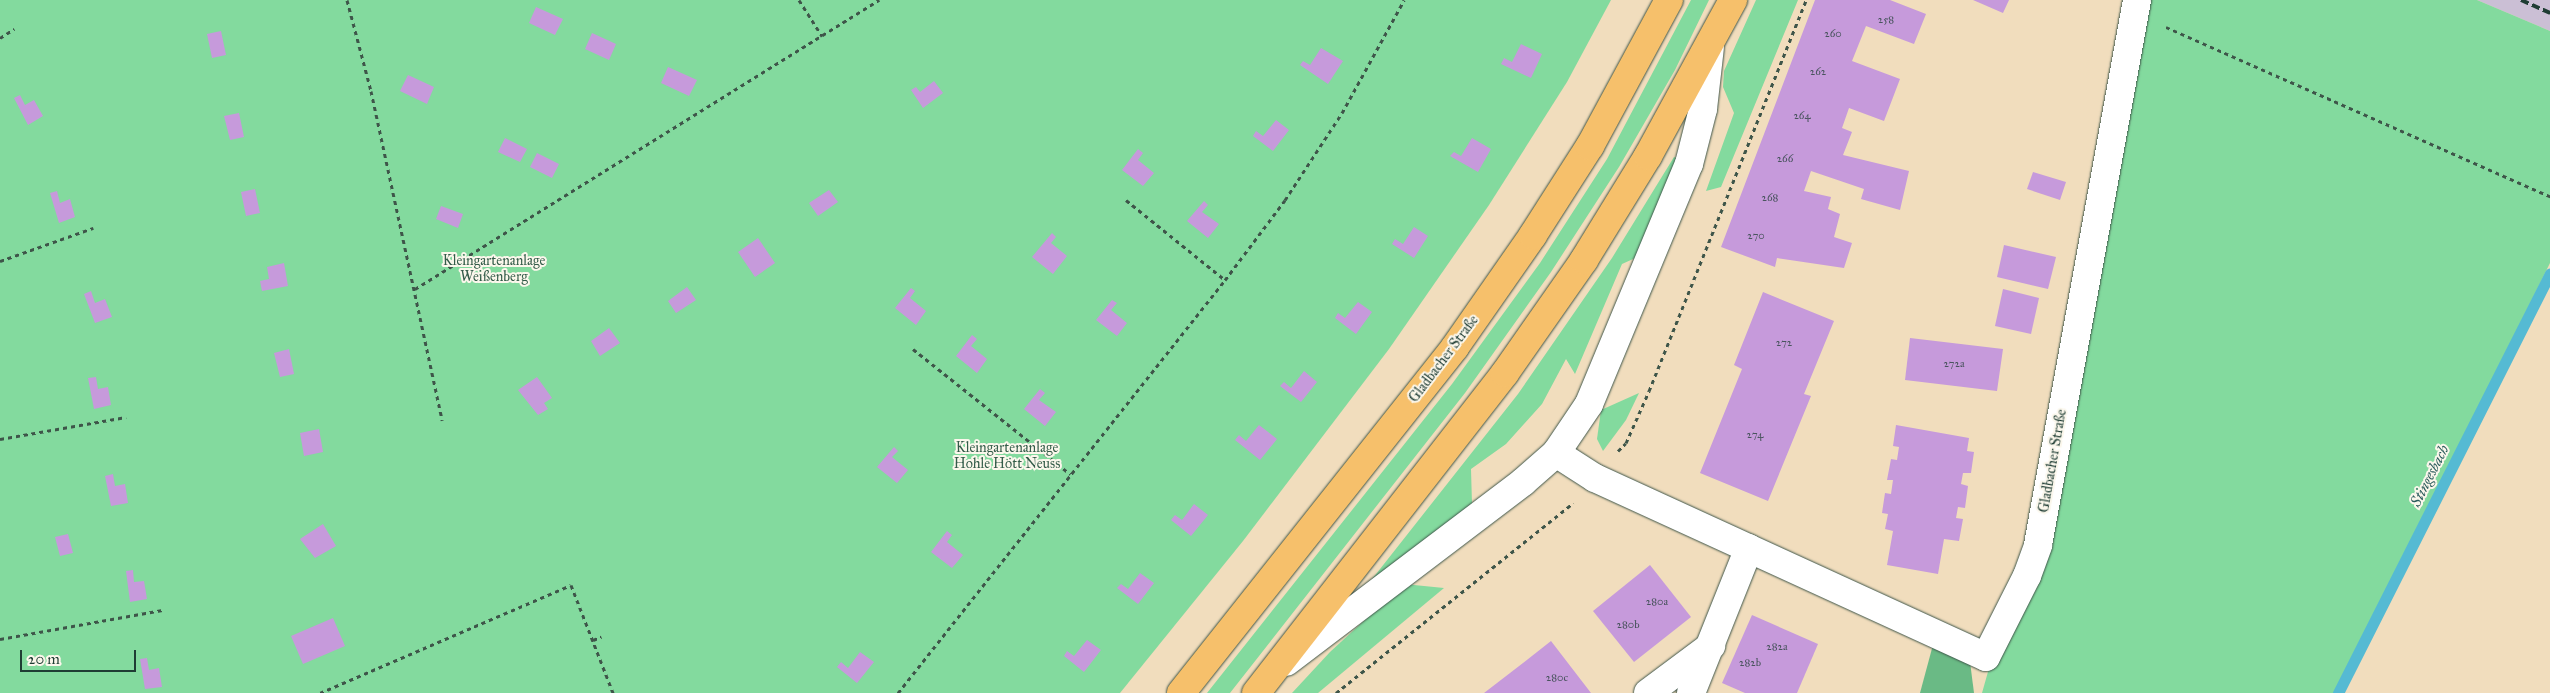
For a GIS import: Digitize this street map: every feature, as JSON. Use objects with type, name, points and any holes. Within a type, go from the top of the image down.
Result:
[{"type":"main road","name":"Gladbacher Straße","points":[[1181,693],[1467,331],[1590,146],[1669,0]]},
{"type":"main road","points":[[1263,683],[1505,373],[1584,260],[1648,156],[1710,47],[1733,0]]},
{"type":"street","name":"Gladbacher Straße","points":[[1556,453],[1595,478],[1986,657],[2027,576],[2038,545],[2135,6]]},
{"type":"street","points":[[1263,683],[1523,482],[1556,453],[1589,404],[1689,164],[1703,108],[1710,47]]},
{"type":"street","points":[[1691,693],[1712,646],[1749,548]]},
{"type":"street","points":[[1648,693],[1712,646]]},
{"type":"path","points":[[347,0],[415,289],[442,420]]},
{"type":"path","points":[[799,0],[822,36]]},
{"type":"path","points":[[415,289],[879,0]]},
{"type":"path","points":[[898,693],[1225,280],[1284,200],[1342,113],[1404,0]]},
{"type":"path","points":[[1336,693],[1566,511],[1626,443],[1650,391],[1806,0]]},
{"type":"path","points":[[2135,6],[2550,196]]},
{"type":"path","points":[[0,38],[14,29]]},
{"type":"path","points":[[1126,200],[1225,280]]},
{"type":"path","points":[[0,261],[93,228]]},
{"type":"path","points":[[913,349],[1070,474]]},
{"type":"path","points":[[0,439],[126,416]]},
{"type":"path","points":[[320,693],[571,585],[613,693]]},
{"type":"path","points":[[0,639],[162,610]]},
{"type":"path","points":[[593,640],[601,637]]},
{"type":"shaded area","points":[[2477,0],[2550,0],[2550,31]]},
{"type":"green space","points":[[0,0],[1611,0],[1567,82],[1489,205],[1389,349],[1243,541],[1120,693],[0,693]]},
{"type":"green space","points":[[1691,0],[1709,0],[1675,70],[1619,167],[1551,272],[1465,393],[1230,693],[1207,693],[1452,384],[1540,263],[1607,159]]},
{"type":"green space","points":[[1756,0],[1798,0],[1721,187],[1706,191],[1734,113],[1723,87],[1724,71]]},
{"type":"green space","points":[[2140,0],[2477,0],[2550,31],[2550,263],[2337,693],[1982,693],[1993,654],[2029,578]]},
{"type":"green space","points":[[1674,157],[1679,159],[1642,255],[1622,264],[1575,374],[1566,359],[1542,404],[1506,444],[1471,469],[1472,504],[1369,583],[1518,394],[1612,258]]},
{"type":"green space","points":[[1639,393],[1626,420],[1603,451],[1597,439],[1601,410]]},
{"type":"green space","points":[[1404,584],[1444,588],[1318,693],[1292,693],[1330,652]]},
{"type":"green space","points":[[1934,641],[1969,654],[1974,693],[1920,693]]},
{"type":"building","points":[[1815,0],[1890,0],[1926,14],[1914,44],[1866,26],[1852,61],[1900,79],[1884,121],[1849,108],[1842,128],[1852,132],[1843,155],[1909,171],[1900,210],[1861,199],[1864,189],[1811,171],[1804,191],[1831,197],[1828,209],[1840,214],[1834,237],[1852,243],[1844,268],[1777,258],[1775,267],[1721,247]]},
{"type":"building","points":[[1973,0],[2009,0],[2003,13]]},
{"type":"building","points":[[536,7],[563,19],[555,35],[529,23]]},
{"type":"building","points":[[221,31],[226,55],[212,58],[207,34]]},
{"type":"building","points":[[592,33],[616,44],[609,60],[585,49]]},
{"type":"building","points":[[1521,44],[1542,54],[1531,78],[1501,64],[1504,58],[1512,62]]},
{"type":"building","points":[[1321,48],[1343,61],[1328,84],[1300,65],[1303,61],[1310,65]]},
{"type":"building","points":[[668,67],[697,80],[689,96],[661,83]]},
{"type":"building","points":[[408,75],[434,87],[427,104],[400,91]]},
{"type":"building","points":[[934,81],[943,93],[923,108],[911,90],[916,87],[920,92]]},
{"type":"building","points":[[20,95],[25,105],[34,100],[43,116],[28,125],[14,98]]},
{"type":"building","points":[[239,113],[244,137],[230,140],[224,116]]},
{"type":"building","points":[[1276,120],[1289,130],[1273,151],[1253,136],[1256,131],[1263,136]]},
{"type":"building","points":[[505,138],[527,149],[520,162],[498,152]]},
{"type":"building","points":[[1472,138],[1491,149],[1478,172],[1450,156],[1454,152],[1461,156]]},
{"type":"building","points":[[1138,149],[1143,153],[1138,160],[1154,173],[1143,186],[1122,170]]},
{"type":"building","points":[[537,153],[559,164],[552,178],[530,167]]},
{"type":"building","points":[[2033,172],[2066,182],[2060,200],[2027,189]]},
{"type":"building","points":[[255,189],[260,213],[246,216],[241,192]]},
{"type":"building","points":[[829,190],[838,202],[818,216],[809,203]]},
{"type":"building","points":[[57,191],[60,203],[70,199],[75,217],[59,223],[50,193]]},
{"type":"building","points":[[1204,201],[1208,205],[1202,212],[1219,224],[1208,238],[1187,221]]},
{"type":"building","points":[[441,206],[463,214],[458,228],[436,219]]},
{"type":"building","points":[[1414,227],[1428,236],[1414,258],[1392,244],[1395,239],[1403,244]]},
{"type":"building","points":[[1052,233],[1056,237],[1051,243],[1067,256],[1053,274],[1032,257]]},
{"type":"building","points":[[758,238],[775,263],[755,277],[738,252]]},
{"type":"building","points":[[2004,245],[2056,257],[2048,289],[1997,277]]},
{"type":"building","points":[[284,263],[288,286],[262,291],[260,281],[269,279],[267,267]]},
{"type":"building","points":[[687,287],[696,300],[676,313],[668,301]]},
{"type":"building","points":[[911,288],[915,291],[910,298],[926,311],[916,325],[895,308]]},
{"type":"building","points":[[2003,289],[2039,298],[2031,334],[1995,326]]},
{"type":"building","points":[[91,291],[95,303],[105,299],[112,317],[95,323],[84,294]]},
{"type":"building","points":[[1763,292],[1834,321],[1804,394],[1811,396],[1768,501],[1700,473],[1742,369],[1734,365]]},
{"type":"building","points":[[1112,300],[1117,303],[1111,310],[1127,323],[1117,336],[1096,320]]},
{"type":"building","points":[[1358,302],[1372,312],[1356,334],[1335,318],[1338,313],[1345,318]]},
{"type":"building","points":[[609,328],[620,343],[600,356],[591,341]]},
{"type":"building","points":[[972,335],[977,339],[971,346],[987,359],[977,373],[956,356]]},
{"type":"building","points":[[1910,338],[2003,349],[1997,391],[1905,380]]},
{"type":"building","points":[[289,349],[294,374],[280,377],[274,353]]},
{"type":"building","points":[[1304,371],[1317,382],[1301,402],[1280,386],[1284,382],[1291,388]]},
{"type":"building","points":[[96,377],[98,389],[108,387],[111,405],[94,409],[88,378]]},
{"type":"building","points":[[537,377],[552,398],[544,403],[548,409],[538,415],[518,390]]},
{"type":"building","points":[[1040,389],[1045,393],[1039,400],[1056,412],[1045,426],[1024,409]]},
{"type":"building","points":[[1259,425],[1277,439],[1260,460],[1235,440],[1239,435],[1246,441]]},
{"type":"building","points":[[1896,425],[1969,438],[1967,451],[1974,452],[1971,473],[1963,473],[1961,484],[1968,486],[1965,508],[1958,507],[1956,518],[1963,519],[1959,541],[1944,539],[1938,574],[1887,565],[1893,531],[1885,529],[1888,514],[1882,513],[1885,493],[1891,494],[1893,480],[1887,480],[1891,459],[1897,460],[1899,447],[1893,446]]},
{"type":"building","points":[[319,429],[323,452],[304,456],[300,433]]},
{"type":"building","points":[[894,447],[898,451],[892,457],[908,470],[897,483],[877,467]]},
{"type":"building","points":[[113,474],[115,486],[125,484],[128,503],[111,506],[105,476]]},
{"type":"building","points":[[1194,504],[1208,515],[1191,536],[1171,520],[1175,515],[1182,520]]},
{"type":"building","points":[[323,524],[336,546],[315,558],[300,539]]},
{"type":"building","points":[[947,531],[952,535],[947,542],[963,555],[952,568],[931,552]]},
{"type":"building","points":[[68,534],[73,553],[60,556],[55,537]]},
{"type":"building","points":[[1650,565],[1691,617],[1634,662],[1593,611]]},
{"type":"building","points":[[133,570],[134,582],[144,581],[147,599],[130,602],[126,571]]},
{"type":"building","points":[[1140,573],[1154,583],[1138,604],[1117,588],[1121,584],[1128,589]]},
{"type":"building","points":[[1752,615],[1818,644],[1797,693],[1745,693],[1722,683]]},
{"type":"building","points":[[333,618],[345,646],[303,664],[291,636]]},
{"type":"building","points":[[1087,640],[1101,650],[1084,672],[1064,656],[1067,651],[1074,656]]},
{"type":"building","points":[[1551,641],[1591,693],[1484,693],[1523,663]]},
{"type":"building","points":[[860,652],[874,662],[857,683],[837,667],[841,662],[848,668]]},
{"type":"building","points":[[147,658],[149,670],[159,668],[162,687],[145,689],[140,659]]},
{"type":"waterway","name":"Stingesbach","points":[[2338,693],[2550,273]]},
{"type":"railway","points":[[2521,0],[2550,13]]},
{"type":"park label","name":"Kleingartenanlage Weißenberg","points":[[494,270]]},
{"type":"park label","name":"Kleingartenanlage Hohle Hött Neuss","points":[[1007,456]]}]
